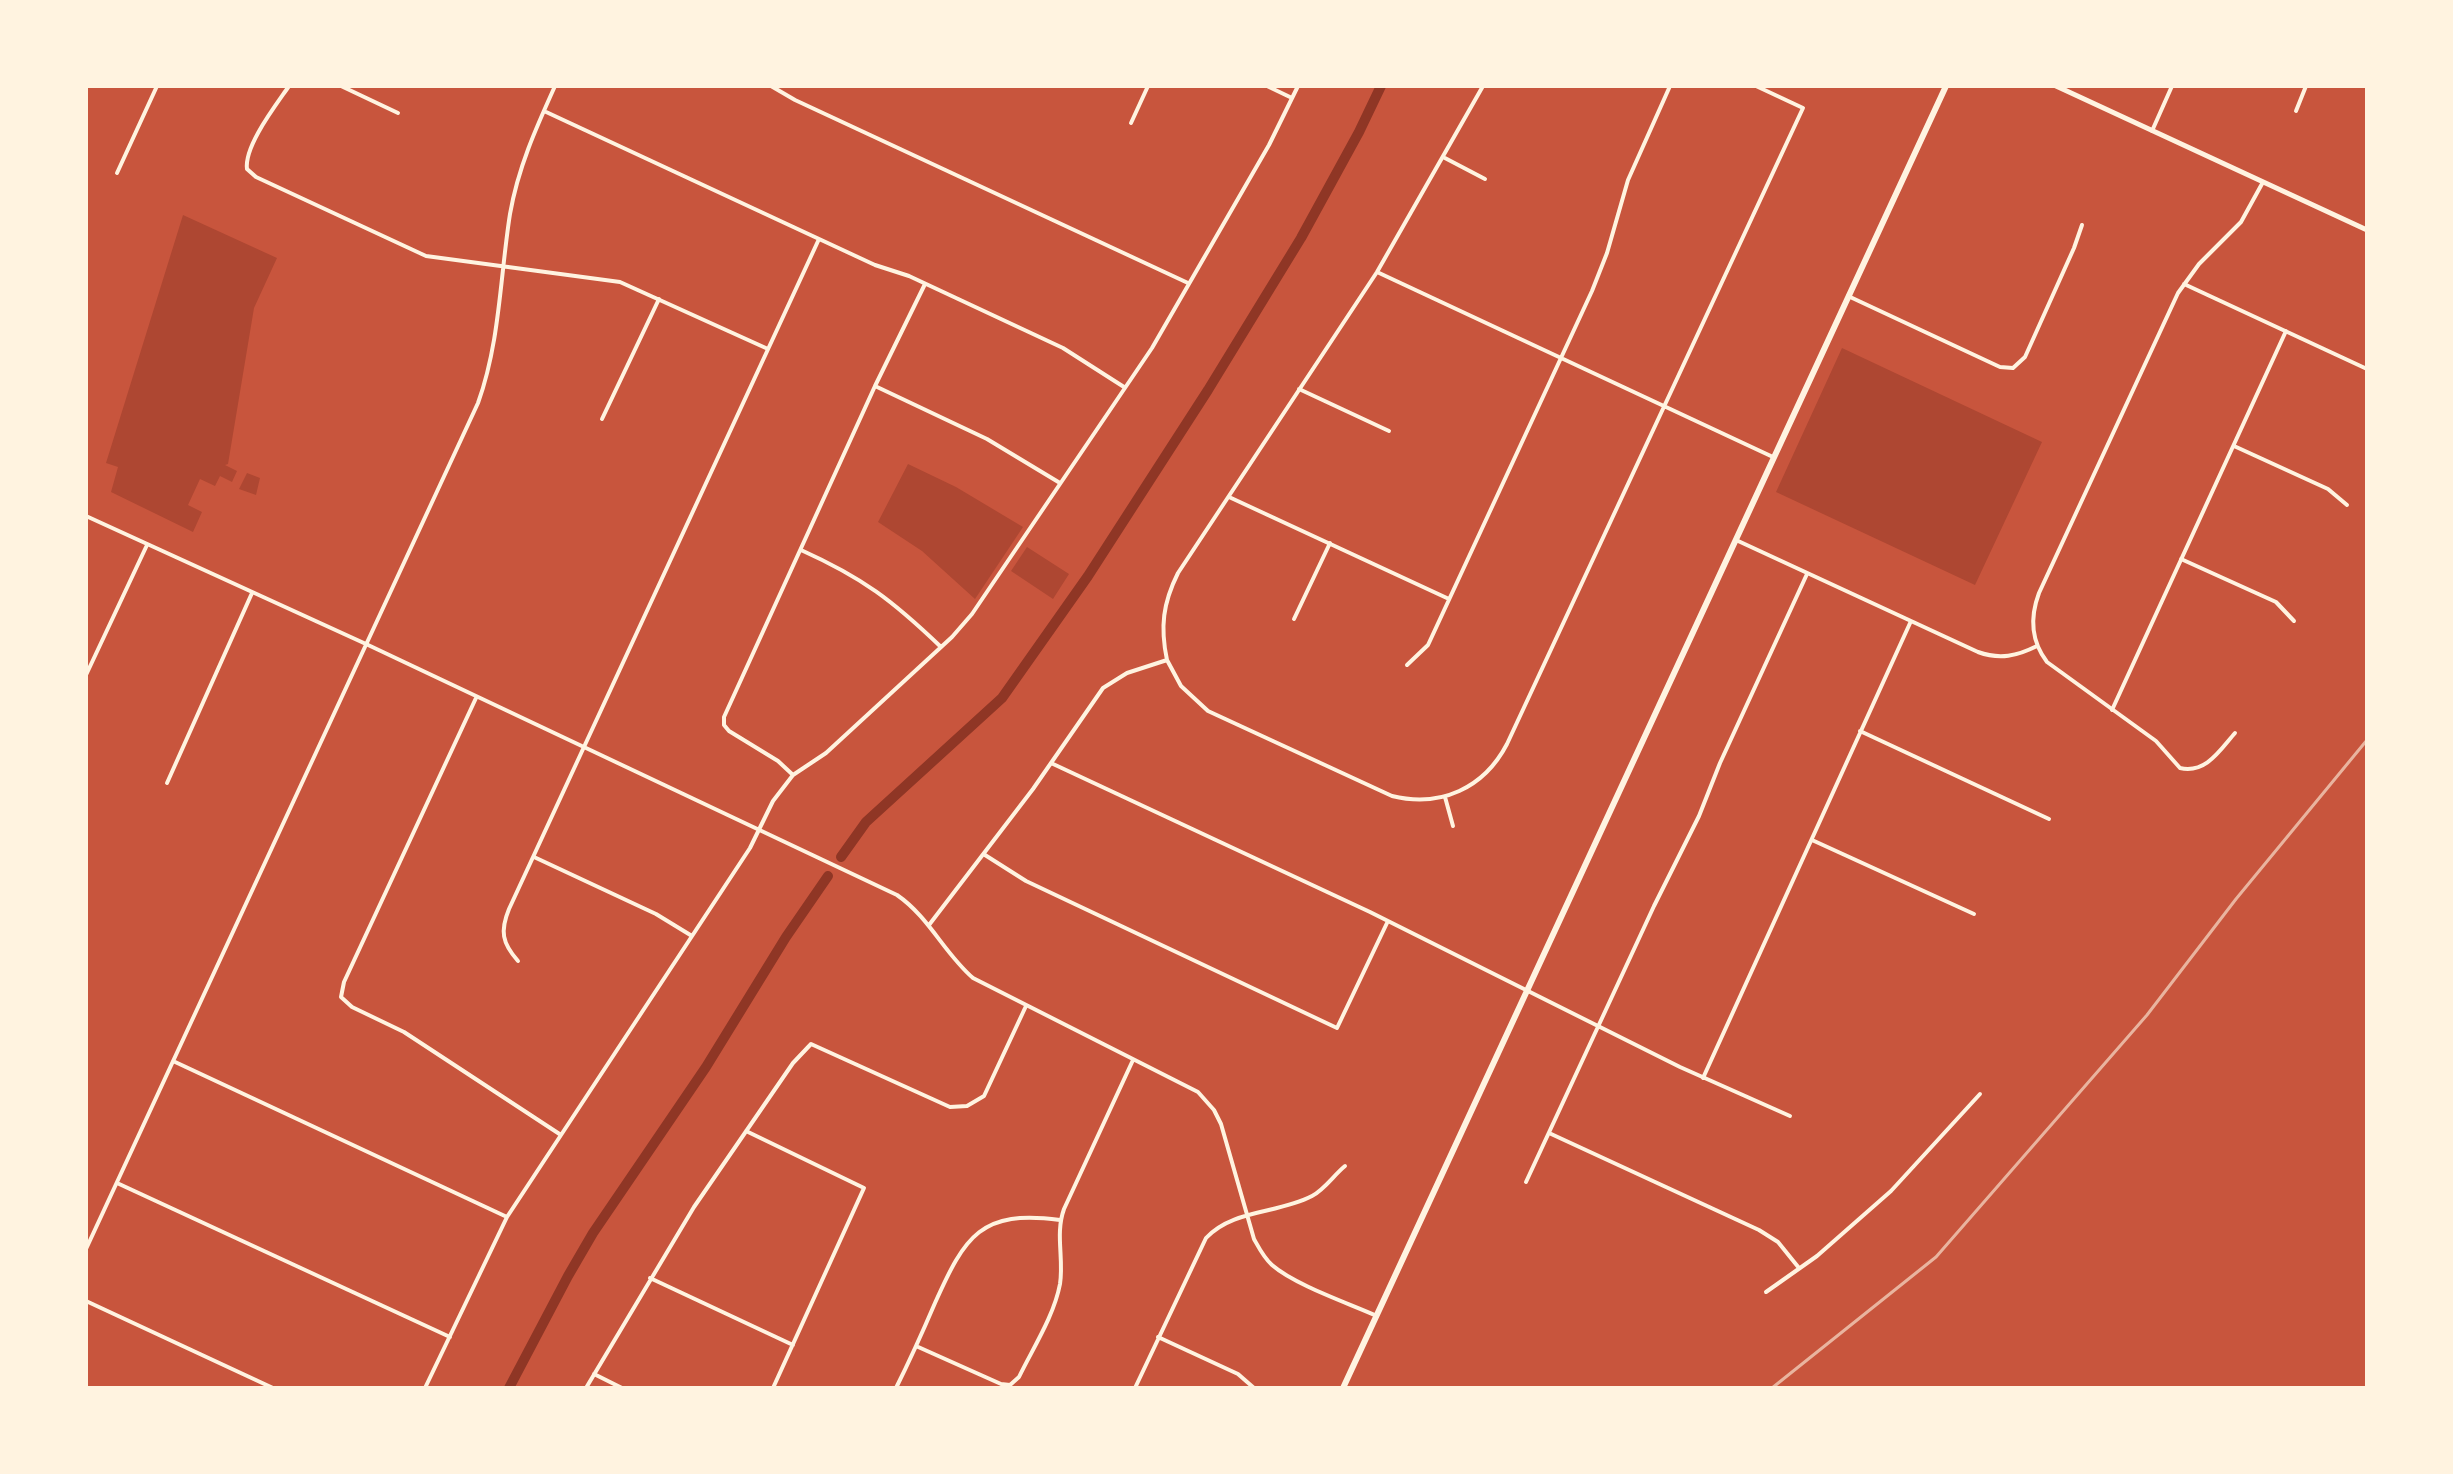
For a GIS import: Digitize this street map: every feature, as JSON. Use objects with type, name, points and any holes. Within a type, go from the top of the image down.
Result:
[{"type":"main road","points":[[1343,1388],[1946,86]]},
{"type":"street","points":[[117,173],[157,86]]},
{"type":"street","points":[[289,86],[248,154],[246,165],[256,177],[418,254],[442,260],[620,282],[768,349]]},
{"type":"street","points":[[341,86],[398,113]]},
{"type":"street","points":[[86,1249],[458,448],[487,378],[518,175],[555,86]]},
{"type":"street","points":[[771,86],[795,100],[1189,283]]},
{"type":"street","points":[[1131,123],[1148,86]]},
{"type":"street","points":[[1267,86],[1292,98]]},
{"type":"street","points":[[425,1388],[507,1217],[692,936],[759,831],[773,801],[793,775],[826,753],[941,647],[972,614],[1161,332],[1274,136],[1298,86]]},
{"type":"street","points":[[1483,86],[1377,272],[1178,573],[1162,618],[1162,637],[1175,678],[1187,694],[1216,715],[1392,796],[1423,800],[1445,797],[1464,789],[1482,777],[1502,753],[1803,108],[1756,86]]},
{"type":"street","points":[[1407,665],[1428,645],[1597,280],[1634,163],[1670,86]]},
{"type":"street","points":[[2056,86],[2367,230]]},
{"type":"street","points":[[2152,131],[2172,86]]},
{"type":"street","points":[[2296,111],[2306,86]]},
{"type":"street","points":[[544,111],[1073,353],[1124,387]]},
{"type":"street","points":[[1443,157],[1485,179]]},
{"type":"street","points":[[2235,733],[2206,765],[2184,769],[2174,763],[2156,741],[2053,668],[2037,646],[2033,617],[2039,593],[2184,284],[2199,264],[2241,222],[2263,182]]},
{"type":"street","points":[[1848,296],[2000,367],[2013,368],[2025,357],[2082,225]]},
{"type":"street","points":[[518,961],[505,945],[503,930],[509,909],[819,239]]},
{"type":"street","points":[[1377,272],[1774,458]]},
{"type":"street","points":[[793,775],[783,764],[732,734],[724,725],[725,712],[925,284]]},
{"type":"street","points":[[2184,284],[2367,369]]},
{"type":"street","points":[[602,419],[659,299]]},
{"type":"street","points":[[2112,710],[2286,331]]},
{"type":"street","points":[[875,386],[987,439],[1061,483]]},
{"type":"street","points":[[1299,389],[1389,431]]},
{"type":"street","points":[[2234,446],[2328,489],[2347,505]]},
{"type":"street","points":[[1229,497],[1449,599]]},
{"type":"street","points":[[86,516],[366,644],[897,895],[914,907],[946,951],[973,978],[1198,1092],[1214,1110],[1254,1239],[1273,1266],[1377,1316]]},
{"type":"street","points":[[1736,540],[1971,649],[1993,656],[2016,655],[2037,646]]},
{"type":"street","points":[[1294,619],[1330,543]]},
{"type":"street","points":[[86,675],[147,545]]},
{"type":"street","points":[[801,550],[874,588],[941,647]]},
{"type":"street","points":[[2181,559],[2276,602],[2294,621]]},
{"type":"street","points":[[1526,1182],[1699,816],[1720,763],[1807,574]]},
{"type":"street","points":[[167,783],[252,593]]},
{"type":"street","points":[[1703,1078],[1911,621]]},
{"type":"street","points":[[929,925],[1051,763],[1103,688],[1127,673],[1167,660]]},
{"type":"street","points":[[476,697],[344,982],[341,997],[352,1007],[404,1032],[561,1135]]},
{"type":"street","points":[[1860,731],[2049,819]]},
{"type":"street","points":[[1051,763],[1703,1078],[1790,1116]]},
{"type":"street","points":[[1445,797],[1453,826]]},
{"type":"street","points":[[1812,840],[1974,914]]},
{"type":"street","points":[[984,854],[1026,881],[1337,1028],[1387,923]]},
{"type":"street","points":[[534,857],[659,915],[692,936]]},
{"type":"street","points":[[586,1388],[694,1207],[793,1063],[811,1044],[950,1107],[967,1106],[984,1096],[1026,1006]]},
{"type":"street","points":[[916,1346],[1006,1385],[1014,1383],[1019,1377],[1057,1295],[1061,1267],[1060,1220],[1133,1060]]},
{"type":"street","points":[[173,1061],[507,1217]]},
{"type":"street","points":[[1766,1292],[1828,1247],[1891,1191],[1980,1094]]},
{"type":"street","points":[[746,1131],[864,1188],[773,1388]]},
{"type":"street","points":[[1549,1133],[1759,1230],[1778,1242],[1799,1268]]},
{"type":"street","points":[[1135,1388],[1206,1238],[1218,1227],[1314,1196],[1345,1166]]},
{"type":"street","points":[[117,1183],[450,1337]]},
{"type":"street","points":[[896,1388],[964,1246],[981,1230],[1017,1216],[1060,1220]]},
{"type":"street","points":[[650,1278],[793,1345]]},
{"type":"street","points":[[86,1301],[273,1388]]},
{"type":"street","points":[[1158,1337],[1238,1374],[1254,1388]]},
{"type":"street","points":[[594,1374],[622,1388]]},
{"type":"shaded area","points":[[183,215],[277,258],[254,308],[228,464],[225,465],[237,471],[232,482],[220,476],[215,486],[200,479],[188,505],[202,512],[193,532],[111,492],[118,467],[106,463]]},
{"type":"shaded area","points":[[1842,348],[2042,442],[1975,585],[1776,492]]},
{"type":"shaded area","points":[[908,464],[956,487],[1023,527],[975,599],[922,551],[878,522]]},
{"type":"shaded area","points":[[247,473],[260,478],[256,495],[239,489]]},
{"type":"shaded area","points":[[1027,547],[1069,574],[1053,599],[1011,571]]},
{"type":"waterway","points":[[841,857],[866,822],[1002,698],[1088,576],[1301,238],[1381,86]]},
{"type":"waterway","points":[[509,1388],[593,1233],[706,1067],[786,937],[828,876]]},
{"type":"railway","points":[[1772,1388],[1936,1257],[2147,1015],[2236,899],[2367,740]]}]
